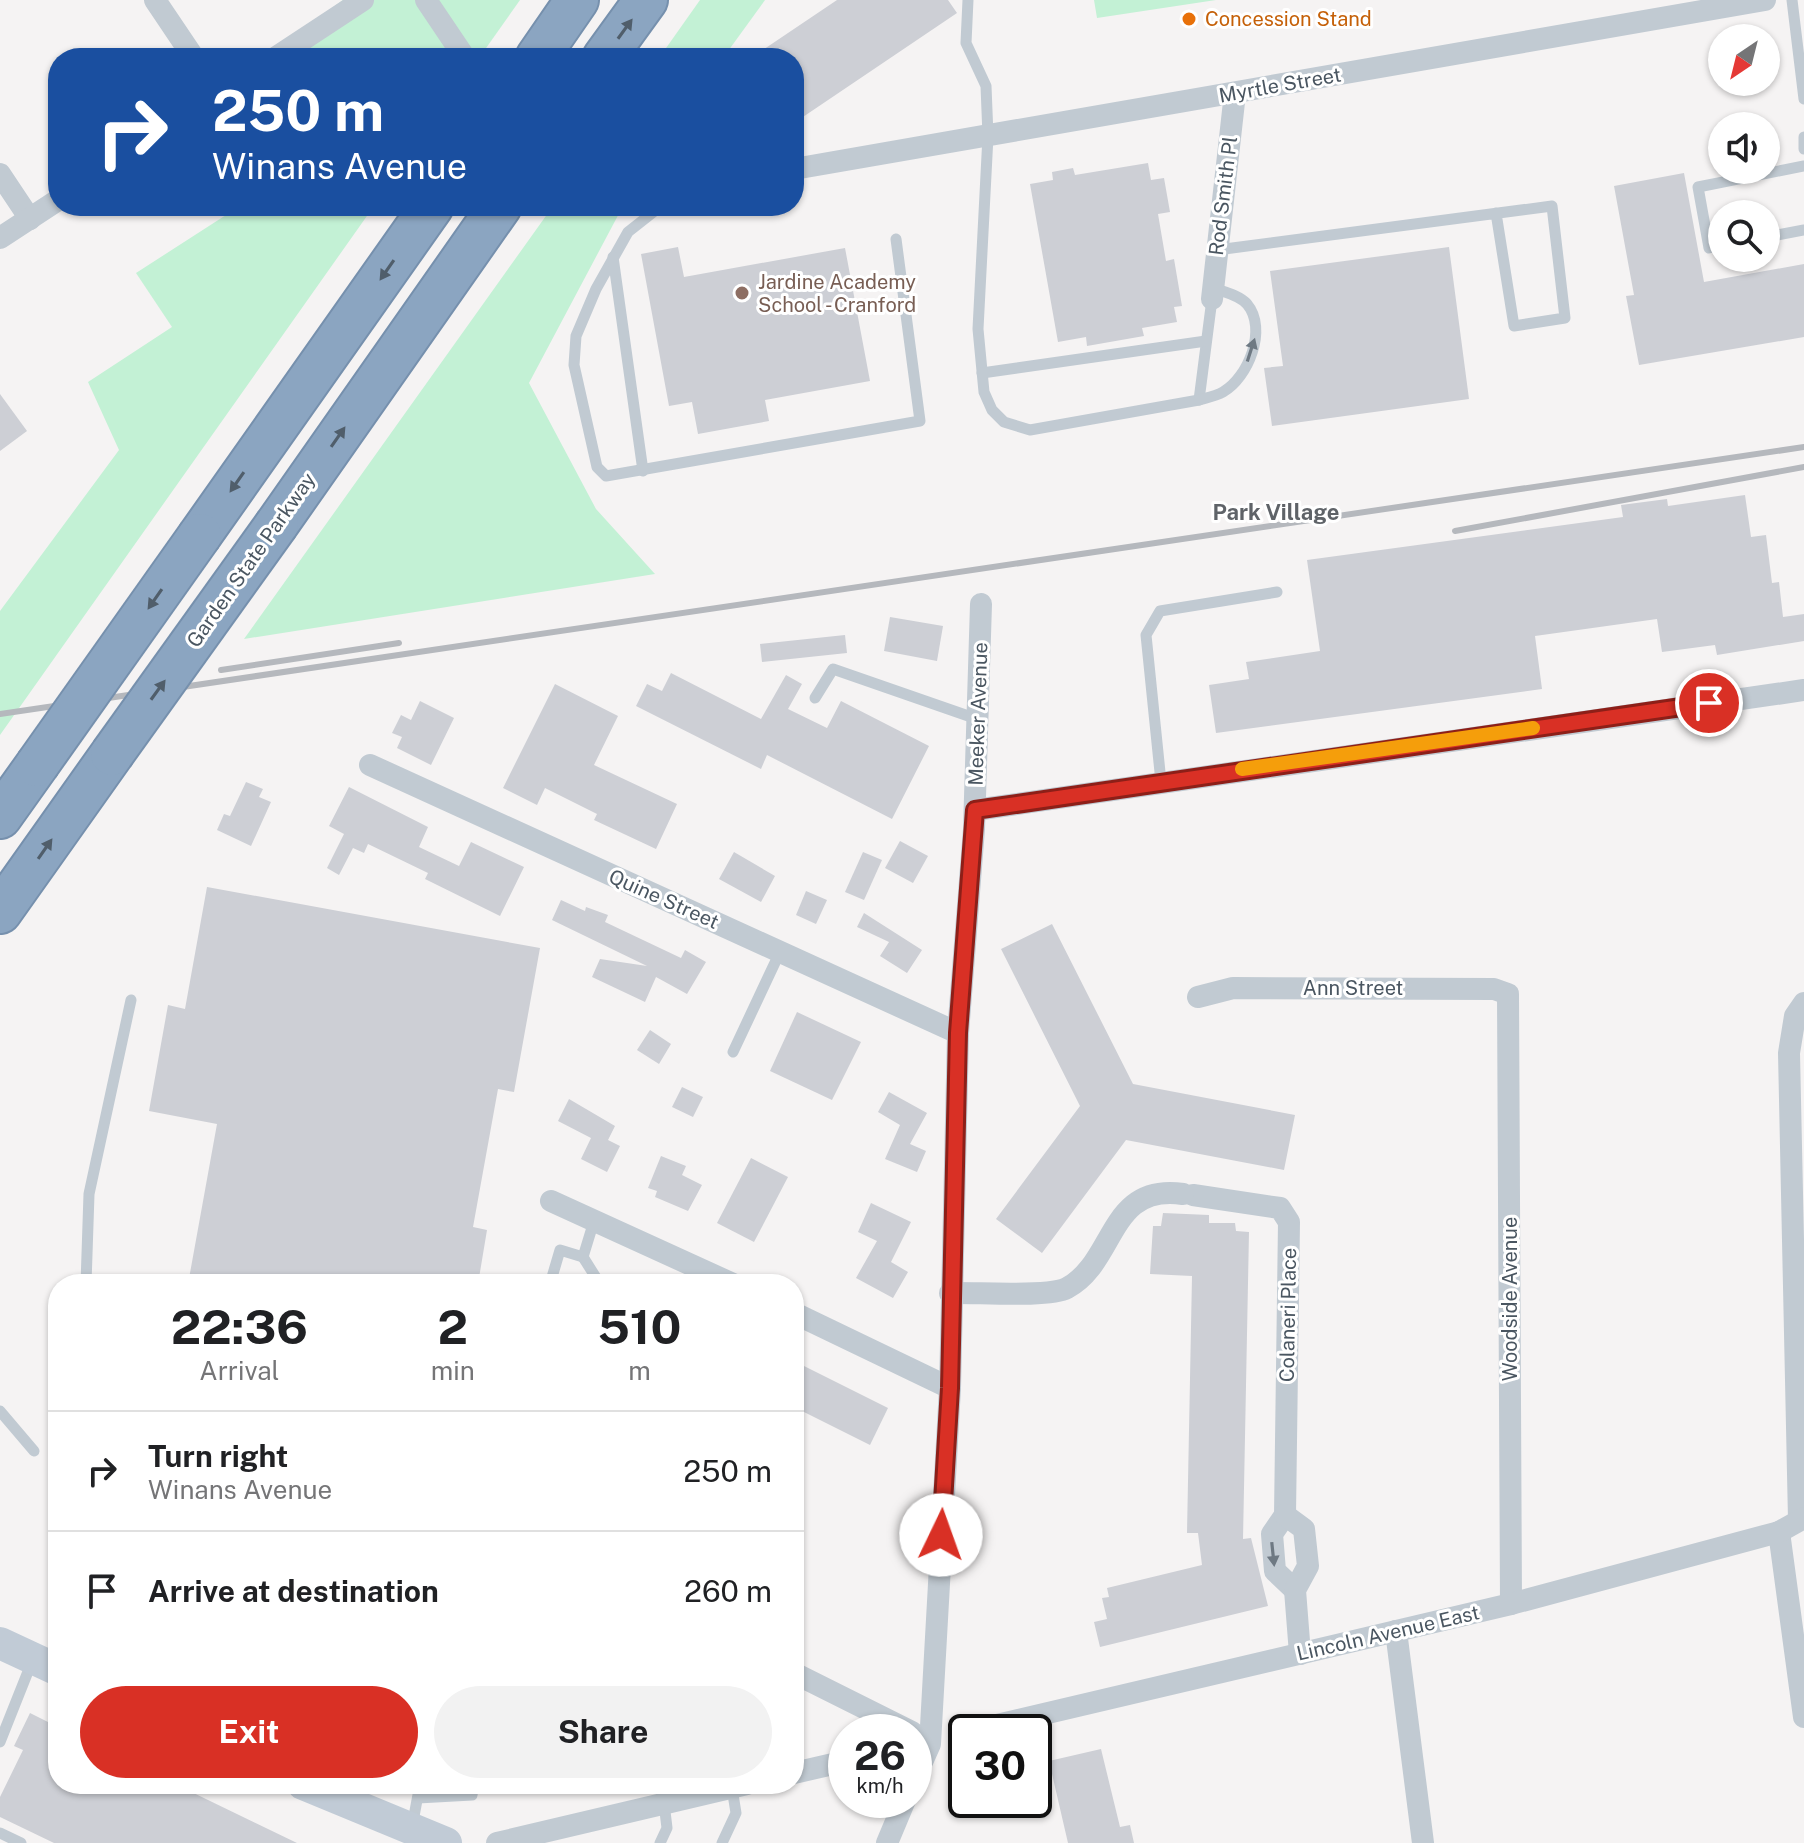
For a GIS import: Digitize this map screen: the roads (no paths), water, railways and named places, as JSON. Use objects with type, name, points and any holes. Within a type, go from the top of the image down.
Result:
[{"type":"highway","points":[[544,48],[577,0]]},
{"type":"highway","points":[[611,48],[646,0]]},
{"type":"highway","points":[[0,817],[425,216]]},
{"type":"highway","name":"Garden State Parkway","points":[[0,912],[493,216]]},
{"type":"main road","points":[[0,1643],[46,1664]]},
{"type":"main road","points":[[343,1794],[415,1812],[446,1843]]},
{"type":"street","points":[[155,0],[187,48]]},
{"type":"street","points":[[290,48],[363,0]]},
{"type":"street","points":[[426,0],[458,48]]},
{"type":"street","name":"Myrtle Street","points":[[804,167],[1765,0]]},
{"type":"street","name":"Rod Smith Pl","points":[[1212,294],[1235,93]]},
{"type":"street","points":[[0,174],[30,219]]},
{"type":"street","points":[[0,238],[48,207]]},
{"type":"street","name":"Meeker Avenue","points":[[920,1714],[950,1388],[958,1033],[975,810],[981,604]]},
{"type":"street","points":[[975,810],[1804,690]]},
{"type":"street","name":"Quine Street","points":[[370,765],[958,1033]]},
{"type":"street","name":"Ann Street","points":[[1198,997],[1233,988],[1494,989],[1508,994]]},
{"type":"street","name":"Woodside Avenue","points":[[1508,994],[1511,1604]]},
{"type":"street","points":[[1801,1519],[1789,1053],[1795,1016],[1804,1003]]},
{"type":"street","name":"Colaneri Place","points":[[950,1293],[1050,1292],[1066,1289],[1083,1275],[1128,1208],[1146,1196],[1166,1192],[1280,1208],[1287,1213],[1285,1515],[1272,1534],[1275,1571],[1295,1590]]},
{"type":"street","points":[[551,1201],[711,1274]]},
{"type":"street","points":[[804,1318],[950,1388]]},
{"type":"street","name":"Colaneri Place","points":[[1285,1515],[1304,1529],[1308,1566],[1295,1590],[1300,1654]]},
{"type":"street","name":"Lincoln Avenue East","points":[[1043,1714],[1511,1604],[1779,1532],[1801,1519]]},
{"type":"street","points":[[1779,1532],[1804,1717]]},
{"type":"street","points":[[1396,1631],[1423,1843]]},
{"type":"street","points":[[804,1678],[872,1714]]},
{"type":"street","points":[[804,1771],[828,1765]]},
{"type":"street","points":[[497,1843],[704,1794]]},
{"type":"street","points":[[887,1843],[897,1818]]},
{"type":"lane","points":[[968,0],[966,43],[986,86],[988,136],[978,329],[984,392],[992,410],[1015,428],[1030,430],[1199,400],[1223,392],[1242,374],[1256,336],[1255,320],[1247,304],[1212,294],[1199,400]]},
{"type":"lane","points":[[1792,0],[1804,99]]},
{"type":"lane","points":[[1804,137],[1804,149]]},
{"type":"lane","points":[[1708,242],[1698,187],[1804,166]]},
{"type":"lane","points":[[1217,250],[1496,213],[1552,206],[1565,318],[1514,326],[1496,213]]},
{"type":"lane","points":[[648,216],[628,232],[576,336],[574,365],[597,467],[606,476],[920,421],[896,239]]},
{"type":"lane","points":[[1780,234],[1804,230]]},
{"type":"lane","points":[[613,257],[643,471]]},
{"type":"lane","points":[[982,373],[1206,341]]},
{"type":"lane","points":[[1161,782],[1146,635],[1160,611],[1277,592]]},
{"type":"lane","points":[[815,698],[833,669],[977,719]]},
{"type":"lane","points":[[733,1052],[780,952]]},
{"type":"lane","points":[[86,1274],[89,1194],[131,1000]]},
{"type":"lane","points":[[583,1257],[594,1221]]},
{"type":"lane","points":[[553,1274],[560,1250],[583,1257],[594,1274]]},
{"type":"lane","points":[[0,1411],[34,1451]]},
{"type":"lane","points":[[0,1742],[46,1664]]},
{"type":"lane","points":[[418,1794],[415,1812],[472,1794]]},
{"type":"lane","points":[[722,1843],[736,1813],[739,1794]]},
{"type":"lane","points":[[660,1843],[667,1828],[664,1803]]},
{"type":"lane","points":[[0,1833],[21,1843]]},
{"type":"railway","points":[[0,714],[1804,447]]},
{"type":"railway","points":[[1455,531],[1804,467]]},
{"type":"railway","points":[[221,670],[399,643]]},
{"type":"place","name":"Concession Stand","points":[[1189,19]]},
{"type":"place","name":"Jardine Academy School - Cranford","points":[[742,293]]},
{"type":"district","name":"Park Village","points":[[1276,512]]}]
